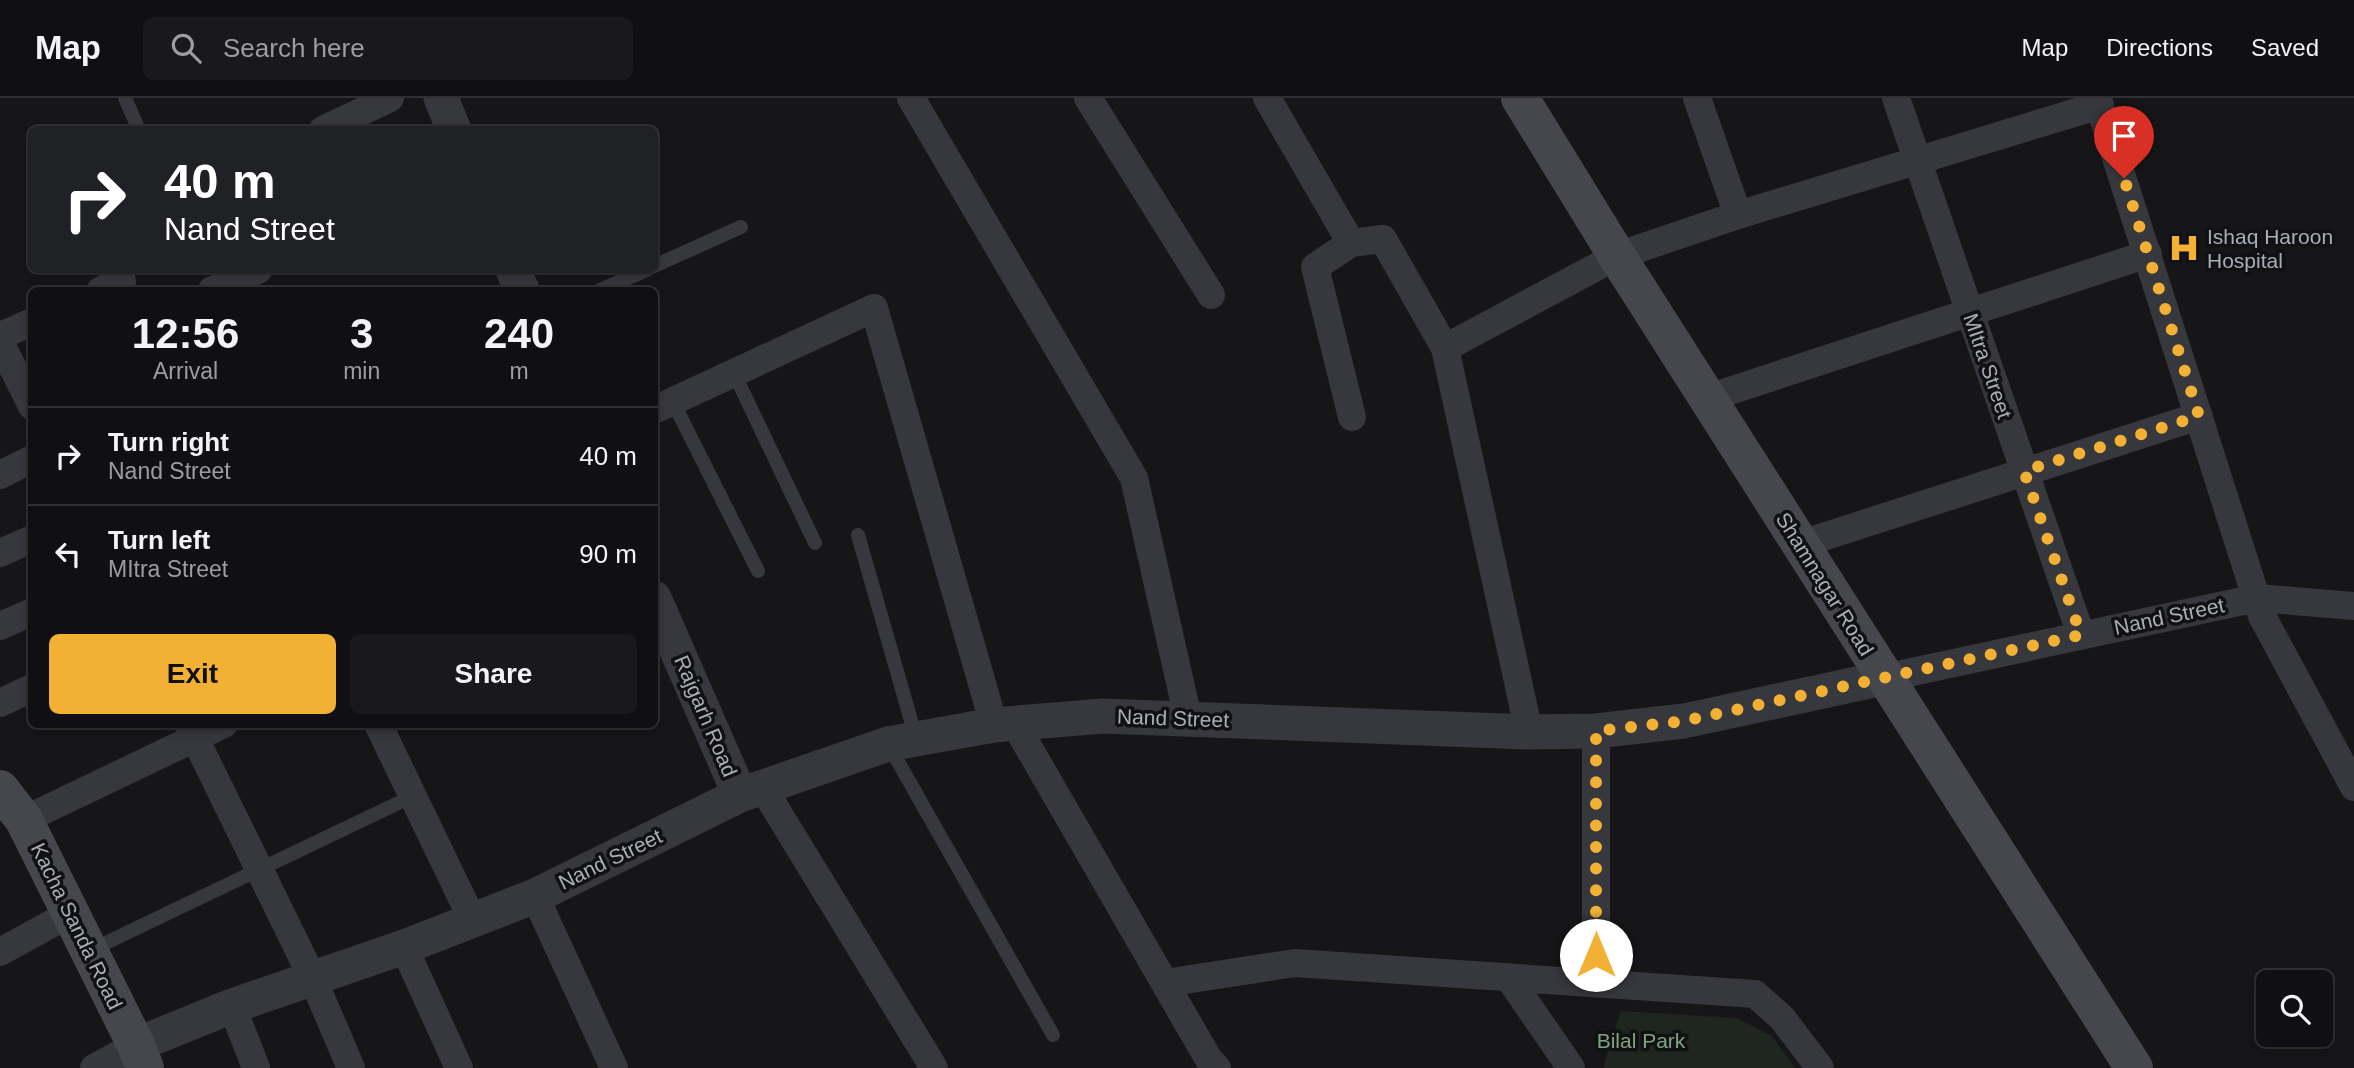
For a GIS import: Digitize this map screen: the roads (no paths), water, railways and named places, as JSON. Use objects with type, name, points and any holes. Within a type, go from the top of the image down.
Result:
[{"type":"main road","name":"Shamnagar Road","points":[[1520,98],[1617,256],[2134,1068]]},
{"type":"main road","name":"Kacha Sanda Road","points":[[0,789],[24,820],[141,1056]]},
{"type":"street","points":[[331,126],[390,98]]},
{"type":"street","points":[[441,98],[452,126]]},
{"type":"street","points":[[911,98],[1133,478],[1188,718]]},
{"type":"street","points":[[1088,98],[1211,295]]},
{"type":"street","points":[[1267,98],[1351,243]]},
{"type":"street","points":[[1697,98],[1738,215]]},
{"type":"street","name":"MItra Street","points":[[1896,98],[2081,635]]},
{"type":"street","points":[[1445,348],[1617,256],[1738,215],[2099,102],[2262,616],[2354,787]]},
{"type":"street","points":[[1352,417],[1315,267],[1351,243],[1383,239],[1445,348],[1529,732]]},
{"type":"street","points":[[1708,398],[2148,254]]},
{"type":"street","points":[[219,287],[251,273]]},
{"type":"street","points":[[664,406],[874,308],[1005,725],[1208,1058],[1217,1068]]},
{"type":"street","points":[[0,336],[28,324]]},
{"type":"street","points":[[0,342],[28,398]]},
{"type":"street","points":[[1801,544],[2199,416]]},
{"type":"street","points":[[0,475],[28,461]]},
{"type":"street","points":[[0,553],[28,541]]},
{"type":"street","name":"Nand Street","points":[[141,1056],[232,1006],[404,947],[535,896],[751,791],[902,741],[1005,725],[1103,716],[1529,732],[1596,731],[1684,721],[2257,598],[2354,606]]},
{"type":"street","name":"Rajgarh Road","points":[[658,606],[751,791]]},
{"type":"street","points":[[0,626],[28,613]]},
{"type":"street","points":[[0,703],[28,690]]},
{"type":"street","points":[[380,728],[473,921]]},
{"type":"street","points":[[24,820],[191,731],[313,979],[351,1068]]},
{"type":"street","points":[[1596,731],[1596,983]]},
{"type":"street","points":[[751,791],[934,1068]]},
{"type":"street","points":[[535,896],[614,1068]]},
{"type":"street","points":[[0,952],[71,913]]},
{"type":"street","points":[[404,947],[459,1068]]},
{"type":"street","points":[[1165,984],[1295,963],[1755,994],[1782,1018],[1820,1068]]},
{"type":"street","points":[[1509,978],[1571,1068]]},
{"type":"street","points":[[232,1006],[256,1068]]},
{"type":"street","points":[[94,1068],[141,1056]]},
{"type":"lane","points":[[125,98],[137,126]]},
{"type":"lane","points":[[658,264],[741,227]]},
{"type":"lane","points":[[607,287],[640,273]]},
{"type":"lane","points":[[734,373],[815,543]]},
{"type":"lane","points":[[664,406],[758,571]]},
{"type":"lane","points":[[858,535],[902,741],[1053,1035]]},
{"type":"lane","points":[[89,951],[413,796]]},
{"type":"place","name":"Ishaq Haroon Hospital","points":[[2184,248]]},
{"type":"park label","name":"Bilal Park","points":[[1641,1040]]}]
